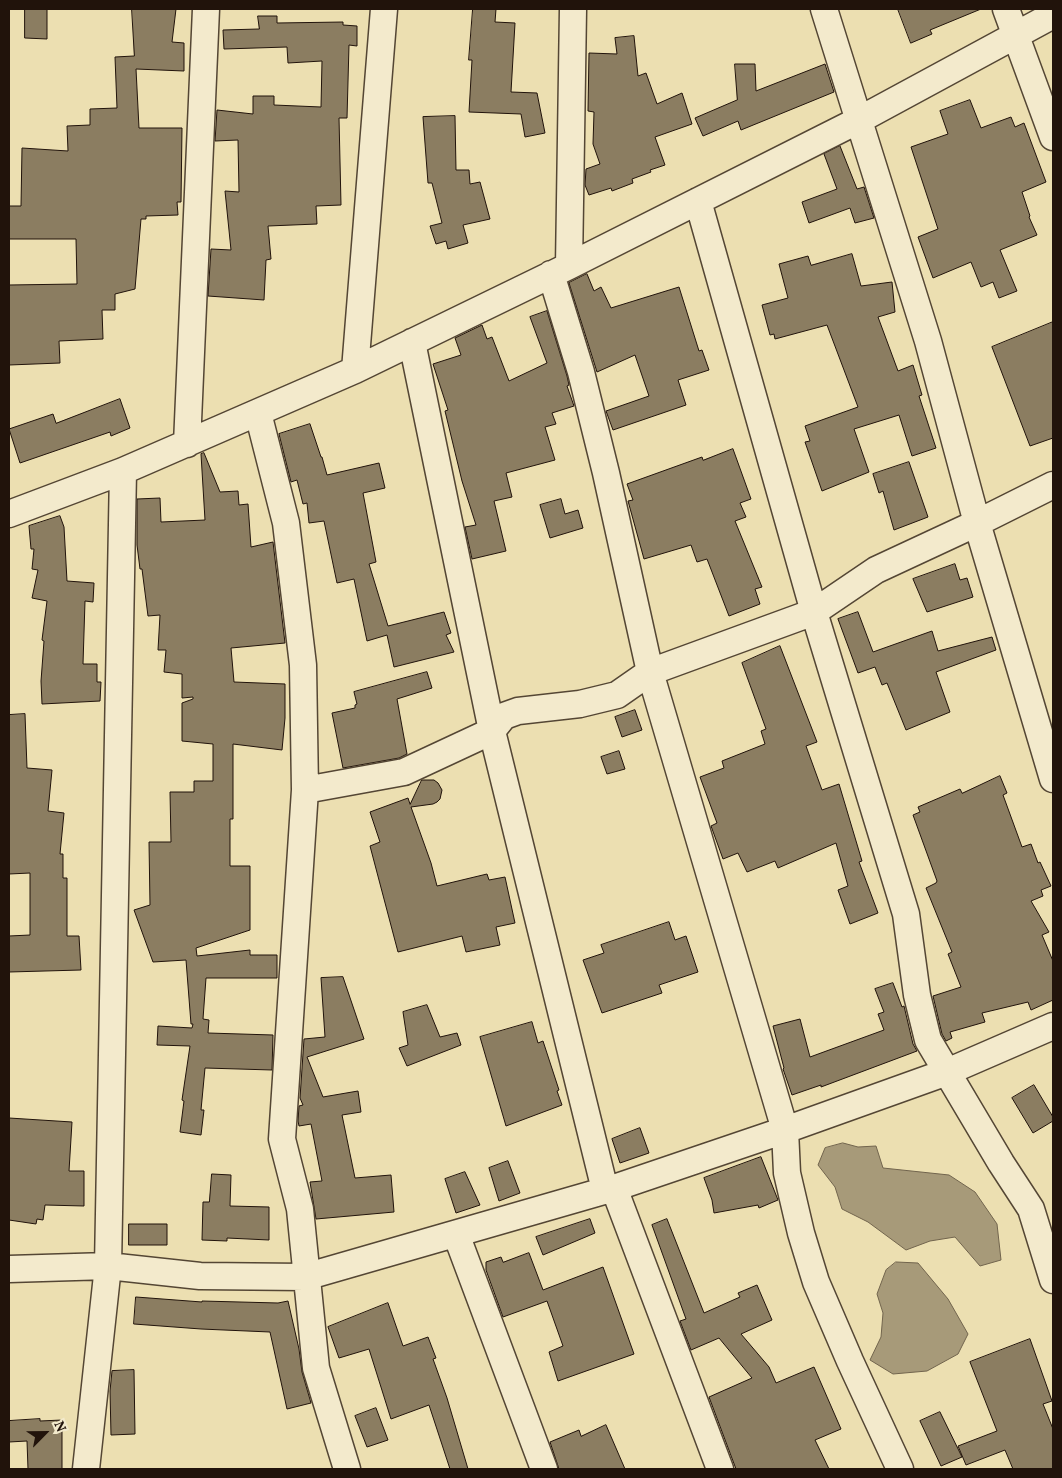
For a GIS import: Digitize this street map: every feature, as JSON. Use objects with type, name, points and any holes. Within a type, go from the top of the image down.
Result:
[{"type":"street","points":[[187,444],[206,9]]},
{"type":"street","points":[[355,370],[384,9]]},
{"type":"street","points":[[573,9],[560,270],[581,372],[650,672],[785,1130],[787,1173],[801,1233],[816,1282],[900,1469]]},
{"type":"street","points":[[824,9],[928,341],[977,524],[1053,779]]},
{"type":"street","points":[[1006,9],[1053,136]]},
{"type":"street","points":[[9,514],[123,471],[355,370],[560,270],[859,120],[1053,15]]},
{"type":"street","points":[[698,201],[814,612],[906,914],[917,995],[928,1040],[1001,1163],[1031,1209],[1053,1280]]},
{"type":"street","points":[[412,342],[492,731],[610,1189],[720,1469]]},
{"type":"street","points":[[258,413],[286,523],[303,665],[305,790],[282,1139],[300,1209],[316,1368],[347,1469]]},
{"type":"street","points":[[86,1469],[108,1266],[123,471]]},
{"type":"street","points":[[305,790],[404,772],[492,731],[504,716],[518,711],[580,704],[617,695],[650,672],[814,612],[876,570],[977,524],[1053,485]]},
{"type":"street","points":[[9,1270],[108,1266],[200,1276],[306,1277],[610,1189],[785,1130],[947,1072],[1053,1026]]},
{"type":"street","points":[[456,1234],[544,1469]]},
{"type":"shaded area","points":[[843,1143],[858,1147],[876,1146],[883,1168],[949,1175],[975,1192],[997,1224],[1001,1260],[980,1266],[955,1237],[930,1241],[906,1250],[868,1222],[842,1209],[835,1187],[818,1165],[825,1148]]},
{"type":"shaded area","points":[[896,1262],[918,1263],[948,1299],[968,1334],[958,1354],[927,1371],[893,1374],[870,1360],[881,1337],[883,1313],[877,1294],[886,1270]]},
{"type":"building","points":[[25,9],[47,9],[47,39],[25,38]]},
{"type":"building","points":[[132,9],[176,9],[172,42],[184,43],[184,71],[136,69],[139,128],[182,128],[181,202],[177,202],[178,215],[146,216],[146,219],[141,219],[135,289],[115,294],[115,310],[102,310],[103,339],[59,341],[60,363],[9,365],[9,285],[77,284],[76,239],[9,239],[9,206],[21,206],[22,148],[68,151],[67,126],[90,125],[90,109],[117,108],[115,57],[134,56]]},
{"type":"building","points":[[473,9],[496,9],[495,22],[515,23],[511,92],[537,93],[545,133],[525,137],[521,114],[469,112],[472,60],[469,60]]},
{"type":"building","points":[[898,9],[981,9],[930,30],[932,34],[911,43]]},
{"type":"building","points":[[258,16],[277,16],[277,23],[343,22],[343,25],[357,26],[357,46],[349,45],[347,118],[339,118],[341,205],[316,206],[317,224],[268,226],[271,259],[266,260],[264,300],[208,296],[211,249],[231,250],[225,191],[239,192],[238,140],[215,141],[217,110],[253,114],[253,96],[274,96],[274,105],[321,107],[322,61],[288,63],[287,47],[224,49],[223,30],[259,29]]},
{"type":"building","points":[[634,36],[638,76],[646,73],[657,104],[682,93],[692,124],[655,137],[665,165],[632,179],[633,183],[612,191],[611,188],[589,195],[585,185],[586,169],[600,164],[593,144],[594,112],[588,111],[589,53],[617,54],[615,38]]},
{"type":"building","points":[[735,64],[755,64],[756,91],[825,64],[834,92],[741,130],[738,121],[703,136],[695,118],[737,100]]},
{"type":"building","points":[[970,100],[981,128],[1011,117],[1015,127],[1024,123],[1046,182],[1022,192],[1029,217],[1037,235],[1000,250],[1017,291],[999,298],[993,282],[981,287],[971,262],[933,278],[918,237],[938,229],[911,147],[948,134],[940,111]]},
{"type":"building","points":[[455,116],[456,170],[469,170],[470,184],[480,182],[490,219],[463,225],[468,243],[448,249],[446,241],[436,244],[430,226],[442,223],[432,183],[428,183],[423,117]]},
{"type":"building","points":[[840,146],[857,189],[864,187],[874,218],[855,223],[850,208],[809,223],[802,202],[837,189],[824,154]]},
{"type":"building","points":[[852,254],[861,286],[892,282],[895,312],[878,317],[898,371],[913,365],[922,395],[919,396],[936,448],[912,456],[899,415],[854,429],[869,472],[822,491],[805,442],[810,441],[805,426],[858,407],[827,325],[775,339],[774,334],[770,335],[762,305],[788,298],[779,264],[808,256],[811,265]]},
{"type":"building","points":[[587,274],[594,291],[601,287],[611,308],[679,287],[699,351],[702,350],[709,370],[678,380],[686,405],[613,430],[606,411],[649,396],[635,355],[597,372],[569,283]]},
{"type":"building","points":[[547,311],[574,406],[552,413],[556,424],[545,427],[555,460],[506,473],[512,497],[494,501],[506,551],[472,559],[465,527],[476,525],[462,481],[445,411],[448,410],[433,364],[461,355],[455,338],[482,325],[487,339],[492,337],[509,381],[547,363],[530,317]]},
{"type":"building","points":[[1053,322],[1053,438],[1030,446],[992,347]]},
{"type":"building","points":[[120,399],[130,428],[111,436],[110,432],[20,463],[9,429],[53,414],[56,423]]},
{"type":"building","points":[[310,424],[327,475],[379,463],[385,488],[363,493],[376,562],[369,564],[388,626],[444,612],[451,633],[446,635],[454,652],[394,667],[387,635],[367,641],[354,579],[337,583],[324,521],[309,523],[307,503],[303,504],[297,480],[291,482],[279,434]]},
{"type":"building","points":[[733,449],[751,499],[740,503],[746,517],[735,521],[762,587],[755,589],[760,604],[729,616],[707,559],[697,562],[691,545],[644,559],[628,501],[633,500],[627,484],[702,457],[703,460]]},
{"type":"building","points":[[204,453],[220,492],[238,491],[239,505],[248,504],[251,547],[273,542],[285,643],[231,648],[234,682],[285,684],[285,718],[282,750],[233,744],[233,819],[230,819],[230,866],[250,866],[250,930],[196,948],[197,956],[250,950],[250,955],[277,955],[277,978],[206,978],[203,1019],[209,1020],[208,1033],[273,1035],[272,1070],[205,1068],[201,1110],[204,1110],[201,1135],[180,1132],[184,1101],[182,1100],[190,1046],[157,1045],[158,1026],[192,1028],[186,960],[153,962],[134,910],[150,905],[149,842],[171,842],[170,792],[194,792],[194,781],[213,781],[213,744],[182,741],[182,703],[193,699],[193,697],[182,698],[182,674],[164,672],[166,650],[158,650],[160,615],[148,616],[137,545],[137,499],[160,498],[161,522],[205,520],[201,454]]},
{"type":"building","points":[[909,462],[928,517],[894,530],[883,491],[879,493],[873,474]]},
{"type":"building","points":[[561,499],[565,514],[578,510],[583,528],[550,538],[540,505]]},
{"type":"building","points":[[60,516],[64,527],[67,581],[94,583],[93,602],[85,601],[83,664],[97,664],[97,682],[101,682],[100,701],[42,704],[41,681],[44,641],[42,640],[47,601],[32,598],[38,570],[32,569],[34,549],[31,549],[29,526]]},
{"type":"building","points":[[955,564],[960,580],[967,578],[973,597],[927,612],[913,579]]},
{"type":"building","points":[[858,612],[873,652],[932,631],[938,651],[992,637],[996,650],[936,672],[950,712],[906,730],[887,683],[882,685],[875,667],[858,673],[838,619]]},
{"type":"building","points":[[780,646],[817,742],[806,746],[822,790],[839,784],[862,861],[859,862],[878,913],[850,924],[838,890],[848,886],[836,843],[778,868],[775,861],[747,872],[738,853],[723,859],[711,826],[717,823],[700,777],[724,768],[722,761],[765,744],[761,731],[766,729],[742,663]]},
{"type":"building","points":[[427,672],[432,688],[397,699],[407,754],[399,758],[343,768],[332,713],[355,708],[357,704],[354,692]]},
{"type":"building","points":[[635,710],[642,730],[622,737],[615,717]]},
{"type":"building","points":[[25,714],[27,768],[52,770],[48,811],[64,813],[60,854],[63,854],[63,878],[67,878],[67,936],[79,936],[81,970],[9,972],[9,936],[30,935],[30,873],[9,874],[9,715]]},
{"type":"building","points":[[619,751],[625,769],[607,774],[601,757]]},
{"type":"building","points":[[1000,776],[1007,793],[1003,795],[1022,847],[1031,844],[1038,863],[1040,862],[1051,886],[1041,890],[1043,896],[1031,901],[1049,932],[1042,935],[1053,961],[1053,1000],[1031,1010],[1028,1002],[982,1013],[985,1022],[950,1032],[952,1038],[946,1041],[942,1034],[933,996],[961,987],[948,954],[952,952],[926,888],[937,881],[913,815],[920,812],[918,807],[960,789],[962,793]]},
{"type":"building","points":[[422,780],[434,780],[442,790],[440,799],[437,802],[411,807],[437,886],[487,874],[489,880],[505,877],[515,923],[496,927],[500,945],[466,952],[462,936],[398,952],[370,846],[380,842],[370,812],[408,798],[410,804]]},
{"type":"building","points":[[669,922],[675,940],[686,936],[698,972],[659,985],[662,993],[602,1013],[583,960],[604,953],[601,945]]},
{"type":"building","points":[[343,977],[364,1039],[307,1057],[323,1097],[358,1091],[361,1112],[342,1115],[355,1178],[391,1175],[394,1212],[316,1219],[310,1182],[322,1181],[311,1124],[299,1126],[298,1121],[299,1106],[303,1105],[300,1098],[304,1039],[325,1037],[321,978]]},
{"type":"building","points":[[893,983],[902,1007],[904,1006],[913,1044],[917,1051],[821,1087],[821,1085],[792,1095],[783,1069],[773,1026],[800,1019],[810,1057],[884,1030],[878,1014],[884,1012],[875,989]]},
{"type":"building","points":[[427,1005],[440,1037],[457,1033],[461,1045],[407,1066],[399,1048],[408,1045],[403,1012]]},
{"type":"building","points":[[532,1022],[538,1043],[543,1041],[562,1105],[506,1126],[480,1037]]},
{"type":"building","points":[[1034,1085],[1053,1117],[1053,1121],[1033,1133],[1012,1098]]},
{"type":"building","points":[[9,1118],[72,1122],[69,1171],[84,1171],[84,1206],[45,1205],[43,1220],[37,1219],[36,1224],[9,1220]]},
{"type":"building","points":[[640,1128],[649,1153],[620,1163],[612,1139]]},
{"type":"building","points":[[761,1157],[778,1200],[759,1208],[758,1205],[714,1213],[712,1200],[704,1178]]},
{"type":"building","points":[[508,1161],[520,1193],[499,1201],[489,1168]]},
{"type":"building","points":[[465,1172],[480,1205],[456,1213],[445,1179]]},
{"type":"building","points":[[212,1174],[231,1175],[230,1206],[269,1207],[269,1240],[227,1238],[227,1241],[202,1240],[203,1202],[209,1202]]},
{"type":"building","points":[[590,1219],[595,1233],[543,1255],[536,1237]]},
{"type":"building","points":[[667,1219],[704,1313],[740,1297],[738,1293],[757,1285],[772,1320],[741,1334],[769,1367],[776,1383],[814,1367],[841,1429],[815,1440],[829,1469],[736,1469],[709,1397],[752,1378],[719,1338],[691,1350],[680,1321],[686,1319],[652,1225]]},
{"type":"building","points":[[129,1224],[167,1224],[167,1245],[129,1245]]},
{"type":"building","points":[[529,1253],[543,1290],[603,1267],[634,1354],[558,1381],[549,1352],[563,1346],[547,1301],[503,1317],[486,1270],[486,1262],[501,1257],[503,1262]]},
{"type":"building","points":[[136,1297],[202,1302],[278,1303],[288,1301],[299,1349],[302,1372],[311,1403],[287,1409],[270,1332],[134,1324]]},
{"type":"building","points":[[388,1303],[403,1346],[428,1337],[436,1358],[433,1359],[447,1398],[468,1469],[450,1469],[429,1405],[391,1419],[369,1349],[339,1358],[328,1327]]},
{"type":"building","points":[[1030,1339],[1052,1401],[1043,1404],[1053,1429],[1053,1469],[1013,1469],[1005,1450],[966,1465],[958,1446],[997,1431],[970,1362]]},
{"type":"building","points":[[134,1370],[135,1434],[111,1435],[110,1391],[112,1371]]},
{"type":"building","points":[[376,1408],[388,1440],[367,1447],[355,1416]]},
{"type":"building","points":[[940,1412],[962,1457],[941,1466],[920,1421]]},
{"type":"building","points":[[40,1419],[40,1421],[62,1420],[62,1469],[28,1469],[27,1441],[9,1442],[9,1421]]},
{"type":"building","points":[[606,1425],[625,1469],[559,1469],[550,1442],[579,1430],[581,1436]]}]
